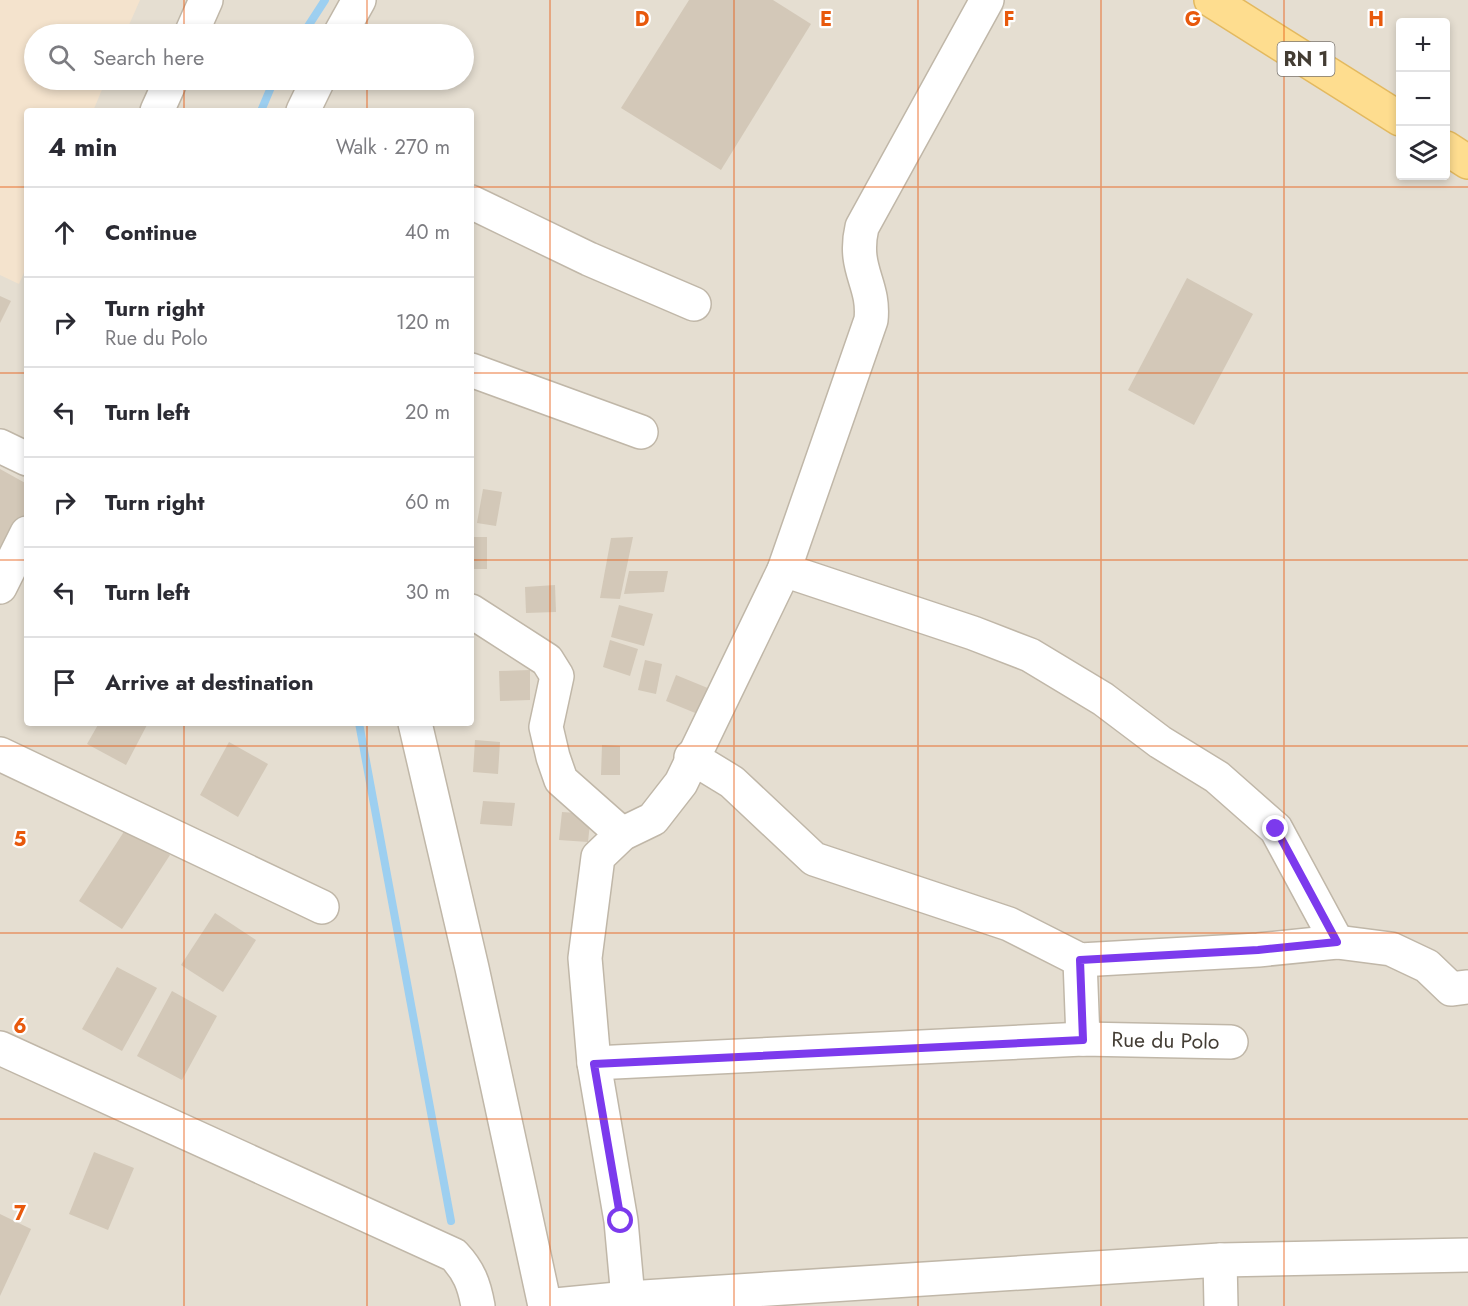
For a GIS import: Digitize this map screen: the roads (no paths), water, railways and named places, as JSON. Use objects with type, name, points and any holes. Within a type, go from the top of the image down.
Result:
[{"type":"main road","name":"RN 1","points":[[1211,0],[1396,116]]},
{"type":"main road","points":[[1450,151],[1468,162]]},
{"type":"street","points":[[195,24],[206,0]]},
{"type":"street","points":[[346,24],[359,0]]},
{"type":"street","points":[[628,1298],[621,1221],[594,1064],[585,958],[598,857],[622,834],[652,819],[681,783],[784,570],[871,320],[873,304],[859,267],[857,247],[862,227],[987,0]]},
{"type":"street","points":[[158,108],[166,90]]},
{"type":"street","points":[[304,108],[313,90]]},
{"type":"street","points":[[474,203],[589,259],[694,304]]},
{"type":"street","points":[[474,371],[641,432]]},
{"type":"street","points":[[0,446],[24,458]]},
{"type":"street","points":[[0,587],[24,539]]},
{"type":"street","points":[[784,570],[974,633],[1030,655],[1104,699],[1160,742],[1217,777],[1276,829],[1337,942]]},
{"type":"street","points":[[474,613],[547,660],[557,676],[546,727],[561,780],[622,834]]},
{"type":"street","points":[[416,726],[472,968],[545,1306],[628,1298],[1220,1260],[1468,1255]]},
{"type":"street","points":[[0,754],[322,907]]},
{"type":"street","points":[[692,758],[732,782],[814,859],[1010,924],[1080,960],[1258,950],[1337,942],[1391,949],[1427,966],[1451,989],[1468,987]]},
{"type":"street","points":[[1080,960],[1083,1040]]},
{"type":"street","name":"Rue du Polo","points":[[594,1064],[1083,1040],[1231,1042]]},
{"type":"street","points":[[0,1048],[453,1255],[465,1267],[474,1282],[478,1306]]},
{"type":"street","points":[[1220,1260],[1221,1306]]},
{"type":"waterway","points":[[309,24],[325,0]]},
{"type":"waterway","points":[[262,108],[270,90]]},
{"type":"waterway","points":[[360,726],[451,1221]]}]
